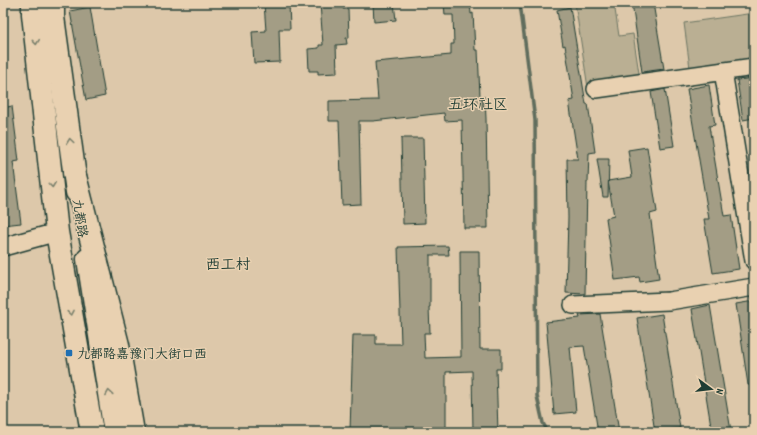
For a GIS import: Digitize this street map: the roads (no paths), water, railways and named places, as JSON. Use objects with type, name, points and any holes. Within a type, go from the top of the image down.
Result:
[{"type":"main road","name":"九都路","points":[[33,3],[57,232],[92,432]]},
{"type":"main road","name":"九都路","points":[[53,3],[53,17],[74,172],[115,432]]},
{"type":"main road","points":[[74,172],[118,345],[133,432]]},
{"type":"street","points":[[596,89],[754,67]]},
{"type":"street","points":[[723,71],[754,261]]},
{"type":"street","points":[[3,247],[57,232]]},
{"type":"street","points":[[573,305],[669,301],[754,287]]},
{"type":"waterway","points":[[520,3],[535,120],[537,396],[543,423],[548,432]]},
{"type":"place","name":"九都路嘉豫门大街口西","points":[[69,353]]},
{"type":"district","name":"五环社区","points":[[478,104]]},
{"type":"district","name":"西工村","points":[[228,264]]}]
